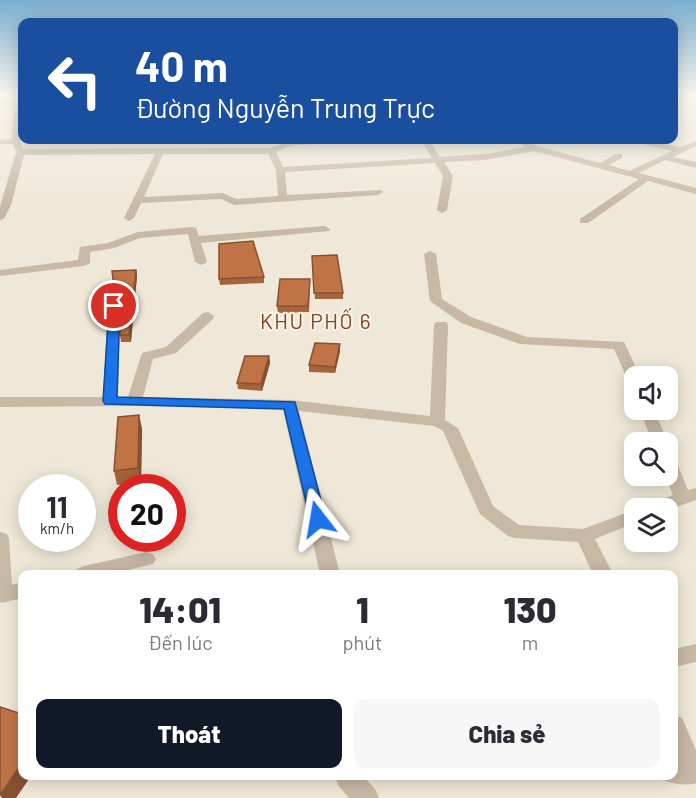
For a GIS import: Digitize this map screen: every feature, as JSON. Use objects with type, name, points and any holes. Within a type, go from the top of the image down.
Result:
[{"type":"street","points":[[0,216],[11,171],[20,152],[16,141],[18,135]]},
{"type":"street","points":[[685,140],[696,143]]},
{"type":"street","points":[[0,142],[16,141]]},
{"type":"street","points":[[629,174],[696,143]]},
{"type":"street","points":[[179,150],[189,144]]},
{"type":"street","points":[[20,152],[271,151],[290,144]]},
{"type":"street","points":[[428,144],[448,176],[442,210]]},
{"type":"street","points":[[526,144],[696,191]]},
{"type":"street","points":[[654,144],[680,150]]},
{"type":"street","points":[[280,148],[362,146]]},
{"type":"street","points":[[280,170],[484,157],[534,148]]},
{"type":"street","points":[[129,218],[161,150]]},
{"type":"street","points":[[271,151],[280,170],[283,198]]},
{"type":"street","points":[[602,166],[619,156]]},
{"type":"street","points":[[662,158],[696,165]]},
{"type":"street","points":[[584,221],[646,178]]},
{"type":"street","points":[[138,200],[223,196],[234,202],[378,192]]},
{"type":"street","points":[[0,273],[84,263],[84,249],[110,246],[138,236],[192,230],[201,262]]},
{"type":"street","points":[[195,240],[325,230]]},
{"type":"street","points":[[430,254],[436,301],[466,320],[525,341],[619,345],[628,366]]},
{"type":"street","points":[[110,401],[114,306]]},
{"type":"street","points":[[134,400],[147,356],[171,350],[208,316]]},
{"type":"street","points":[[437,422],[441,325]]},
{"type":"street","points":[[0,402],[134,400],[290,405],[437,422],[450,429],[486,510],[515,531],[584,536],[624,520]]},
{"type":"street","points":[[290,405],[329,570]]},
{"type":"street","points":[[678,478],[689,496]]},
{"type":"street","points":[[584,536],[601,570]]},
{"type":"street","points":[[0,539],[2,595],[18,591]]},
{"type":"street","points":[[101,570],[146,559]]},
{"type":"street","points":[[678,657],[696,653]]},
{"type":"street","points":[[678,736],[693,772],[678,772]]},
{"type":"street","points":[[350,780],[366,798]]},
{"type":"building","points":[[253,241],[264,277],[219,279],[219,244]]},
{"type":"building","points":[[337,255],[343,293],[314,293],[312,256]]},
{"type":"building","points":[[136,270],[129,335],[120,335],[121,300],[115,294],[112,271]]},
{"type":"building","points":[[280,279],[310,279],[308,306],[277,306]]},
{"type":"building","points":[[315,343],[340,344],[335,367],[309,365]]},
{"type":"building","points":[[245,356],[269,356],[261,384],[237,383]]},
{"type":"building","points":[[139,415],[138,468],[114,471],[118,417]]},
{"type":"building","points":[[0,707],[18,713],[18,769],[0,795]]},
{"type":"district","name":"KHU PHỐ 6","points":[[316,322]]},
{"type":"route","points":[[114,306],[110,401],[290,405],[318,519]]}]
